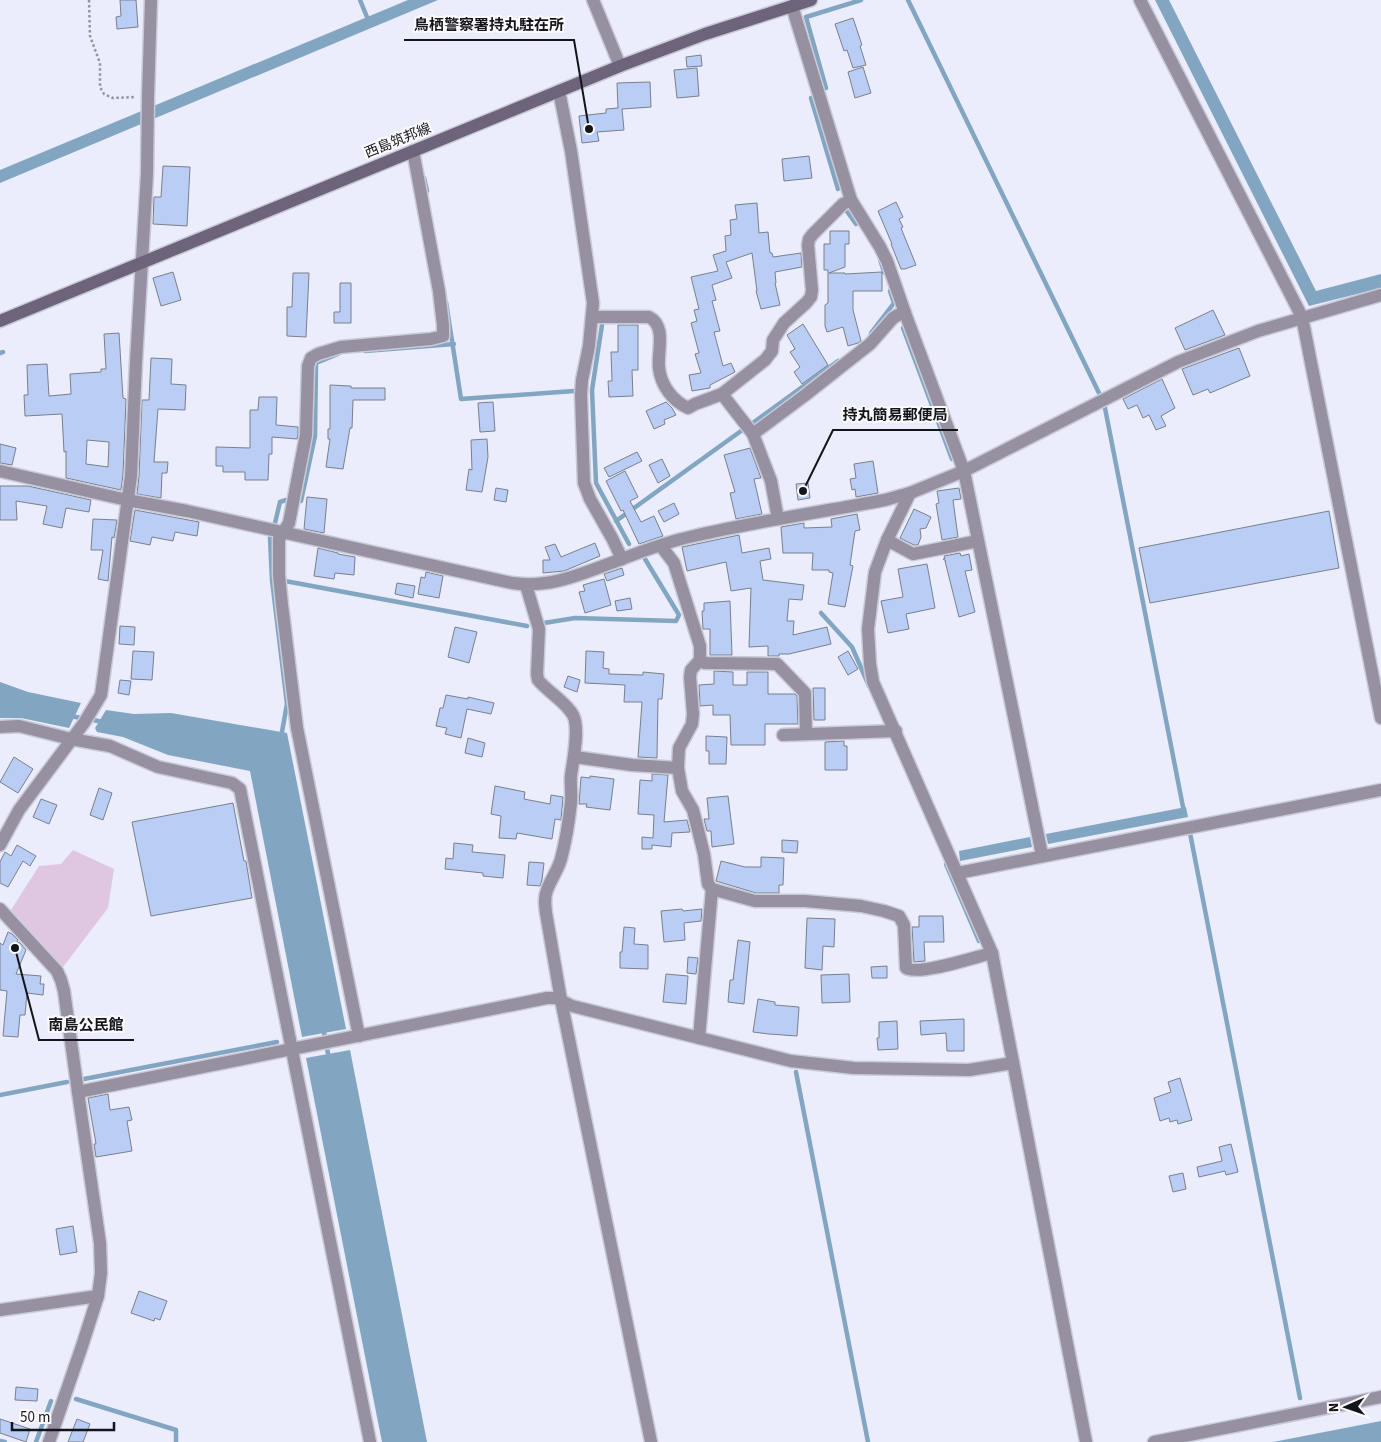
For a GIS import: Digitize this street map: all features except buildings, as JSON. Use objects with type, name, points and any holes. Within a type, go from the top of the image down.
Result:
[{"type":"main road","name":"西島筑邦線","points":[[0,321],[620,66],[706,34],[811,0]]},
{"type":"street","points":[[0,845],[19,810],[86,719],[100,695],[131,476],[147,174],[151,0]]},
{"type":"street","points":[[593,0],[620,66]]},
{"type":"street","points":[[1140,0],[1302,317],[1381,718]]},
{"type":"street","points":[[792,6],[851,200],[880,247],[964,471],[1042,855]]},
{"type":"street","points":[[559,91],[571,152],[593,303],[581,395],[584,483],[590,499],[622,559]]},
{"type":"street","points":[[359,1036],[297,728],[279,575],[279,539],[289,524],[306,435],[308,366],[311,358],[341,347],[431,339],[443,336],[439,292],[413,151]]},
{"type":"street","points":[[592,317],[649,317],[655,320],[660,330],[659,368],[662,382],[682,405],[688,408],[722,394],[765,360],[772,351],[773,340],[784,323],[811,297],[809,239],[843,204],[851,200]]},
{"type":"street","points":[[0,471],[526,585],[554,582],[694,536],[877,502],[910,493],[964,471],[1178,362],[1258,331],[1381,295]]},
{"type":"street","points":[[753,434],[870,344],[893,318],[905,313]]},
{"type":"street","points":[[722,394],[753,434],[771,481],[778,519]]},
{"type":"street","points":[[910,493],[887,540],[875,572],[868,629],[873,682],[992,953],[1086,1442]]},
{"type":"street","points":[[887,540],[913,554],[978,541]]},
{"type":"street","points":[[661,546],[674,563],[700,646],[700,660],[691,670],[690,677],[692,724],[679,748],[678,768],[682,791],[693,810],[704,854],[708,884],[712,889],[755,901],[861,906],[899,916],[904,926],[906,968],[911,971],[932,968],[992,953]]},
{"type":"street","points":[[526,585],[539,629],[538,680],[567,707],[573,714],[576,723],[568,827],[561,860],[547,890],[545,900],[546,913],[561,1000],[651,1442]]},
{"type":"street","points":[[700,660],[705,663],[777,664],[804,693],[806,734]]},
{"type":"street","points":[[0,727],[18,726],[110,746],[158,767],[232,783],[240,789],[370,1442]]},
{"type":"street","points":[[783,735],[896,731]]},
{"type":"street","points":[[574,757],[632,766],[678,768]]},
{"type":"street","points":[[958,873],[1381,790]]},
{"type":"street","points":[[698,1038],[712,889]]},
{"type":"street","points":[[0,909],[57,971],[61,980],[100,1243],[101,1273],[98,1296],[49,1442]]},
{"type":"street","points":[[78,1092],[547,998],[556,998],[572,1006],[791,1061],[854,1068],[969,1070],[1013,1063]]},
{"type":"street","points":[[0,1310],[98,1296]]},
{"type":"street","points":[[1154,1442],[1381,1397]]},
{"type":"path","points":[[89,0],[90,36],[100,63],[100,87],[104,94],[113,98],[148,100]]},
{"type":"shaded area","points":[[73,850],[114,869],[108,908],[63,967],[11,910],[39,866],[61,864]]},
{"type":"water","points":[[408,0],[438,0],[0,183],[0,170]]},
{"type":"water","points":[[1155,0],[1169,0],[1316,291],[1381,274],[1381,288],[1309,306]]},
{"type":"water","points":[[0,682],[28,692],[81,703],[69,728],[21,718],[0,718]]},
{"type":"water","points":[[106,710],[134,714],[171,713],[287,733],[346,1029],[302,1037],[250,771],[168,755],[123,737],[97,732],[95,728]]},
{"type":"water","points":[[1186,807],[1188,817],[1048,844],[1046,834]]},
{"type":"water","points":[[1030,837],[1032,847],[960,861],[959,851]]},
{"type":"water","points":[[350,1050],[427,1442],[382,1442],[306,1058]]},
{"type":"water","points":[[1381,1421],[1381,1442],[1273,1442]]},
{"type":"waterway","points":[[360,0],[367,17]]},
{"type":"waterway","points":[[826,88],[806,17],[861,0]]},
{"type":"waterway","points":[[908,0],[1099,393]]},
{"type":"waterway","points":[[811,98],[838,189]]},
{"type":"waterway","points":[[424,178],[427,191]]},
{"type":"waterway","points":[[846,210],[856,224]]},
{"type":"waterway","points":[[880,259],[884,272]]},
{"type":"waterway","points":[[871,333],[894,303],[890,291]]},
{"type":"waterway","points":[[446,302],[461,399],[574,391]]},
{"type":"waterway","points":[[602,325],[592,390],[596,483],[629,544]]},
{"type":"waterway","points":[[903,328],[952,459]]},
{"type":"waterway","points":[[365,351],[454,344]]},
{"type":"waterway","points":[[301,501],[315,436],[316,363],[338,354]]},
{"type":"waterway","points":[[754,422],[838,361]]},
{"type":"waterway","points":[[1105,408],[1183,807]]},
{"type":"waterway","points":[[616,521],[741,431]]},
{"type":"waterway","points":[[275,523],[280,502],[286,500]]},
{"type":"waterway","points":[[270,538],[272,580],[287,704],[282,732]]},
{"type":"waterway","points":[[544,623],[575,618],[676,621],[679,615],[645,559]]},
{"type":"waterway","points":[[285,581],[527,626]]},
{"type":"waterway","points":[[821,613],[852,647],[869,686]]},
{"type":"waterway","points":[[70,716],[104,722]]},
{"type":"waterway","points":[[1190,833],[1300,1398]]},
{"type":"waterway","points":[[946,864],[979,941]]},
{"type":"waterway","points":[[323,1027],[329,1059]]},
{"type":"waterway","points":[[84,1079],[277,1042]]},
{"type":"waterway","points":[[796,1072],[868,1442]]},
{"type":"waterway","points":[[0,1095],[67,1082]]},
{"type":"waterway","points":[[76,1399],[176,1430],[176,1442]]},
{"type":"waterway","points":[[36,1442],[51,1401]]},
{"type":"waterway","points":[[0,1441],[5,1442]]},
{"type":"place","name":"鳥栖警察署持丸駐在所","points":[[589,129]]},
{"type":"place","name":"持丸簡易郵便局","points":[[803,491]]},
{"type":"place","name":"南島公民館","points":[[15,948]]}]
